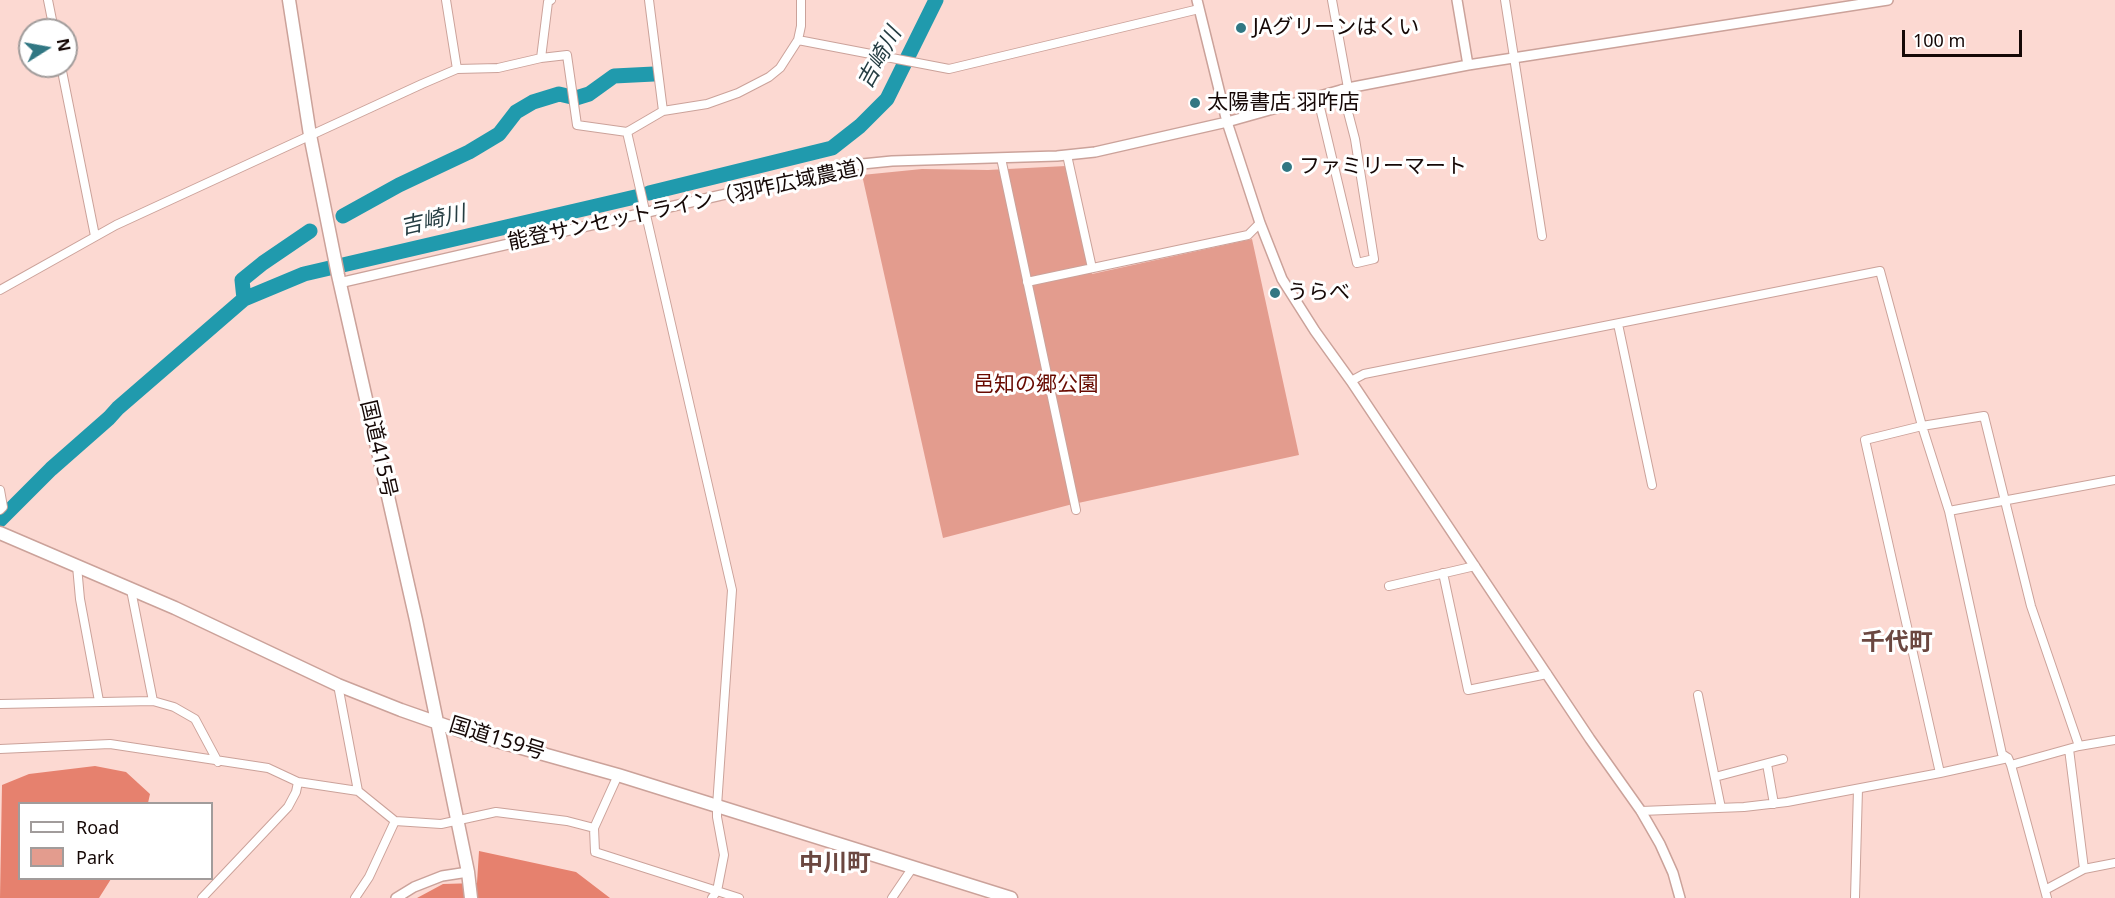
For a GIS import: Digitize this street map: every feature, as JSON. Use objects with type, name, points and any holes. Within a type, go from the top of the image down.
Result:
[{"type":"highway","name":"国道415号","points":[[289,0],[310,135],[338,279],[414,609],[468,872],[471,898]]},
{"type":"highway","name":"国道159号","points":[[0,533],[338,685],[401,710],[461,731],[618,775],[1006,897]]},
{"type":"street","points":[[48,0],[52,18]]},
{"type":"street","points":[[446,0],[456,69]]},
{"type":"street","points":[[541,58],[551,0]]},
{"type":"street","points":[[649,0],[663,111]]},
{"type":"street","points":[[0,290],[95,236],[456,69],[498,68],[541,58],[567,55],[578,125],[627,132],[663,111],[707,104],[738,93],[769,77],[780,68],[798,40],[801,26],[801,0]]},
{"type":"street","points":[[1317,95],[1357,263],[1374,259],[1332,0]]},
{"type":"street","points":[[1457,0],[1468,65]]},
{"type":"street","points":[[1505,0],[1542,236]]},
{"type":"street","name":"能登サンセットライン（羽咋広域農道）","points":[[338,279],[646,213],[852,165],[892,160],[1001,158],[1095,152],[1227,122],[1317,95],[1468,65],[1888,0]]},
{"type":"street","points":[[798,40],[949,69],[1198,5],[1227,122],[1260,223],[1282,279],[1641,811],[1660,844],[1673,873],[1680,898]]},
{"type":"street","points":[[63,78],[95,236]]},
{"type":"street","points":[[627,132],[732,590],[717,806],[724,855],[715,894]]},
{"type":"street","points":[[1067,155],[1092,268]]},
{"type":"street","points":[[1001,158],[1076,510]]},
{"type":"street","points":[[1027,282],[1248,235],[1260,223]]},
{"type":"street","points":[[1351,381],[1364,374],[1880,271],[1922,426],[1949,512],[2002,754],[2010,762],[2046,894],[2084,868],[2115,863]]},
{"type":"street","points":[[1618,324],[1652,485]]},
{"type":"street","points":[[1940,774],[1865,440],[1922,426],[1984,416],[2031,606],[2079,746]]},
{"type":"street","points":[[1949,512],[2115,480]]},
{"type":"street","points":[[0,490],[3,507],[0,510]]},
{"type":"street","points":[[77,566],[80,599],[99,701]]},
{"type":"street","points":[[1389,586],[1475,566]]},
{"type":"street","points":[[1443,573],[1468,690],[1547,674]]},
{"type":"street","points":[[131,590],[153,701]]},
{"type":"street","points":[[338,685],[358,791]]},
{"type":"street","points":[[1698,694],[1721,808]]},
{"type":"street","points":[[0,704],[153,701],[174,707],[195,719],[218,762]]},
{"type":"street","points":[[1641,811],[1774,804],[2010,762],[2115,740]]},
{"type":"street","points":[[0,749],[110,744],[268,768],[298,782],[358,791],[395,821],[441,824],[501,812],[567,821],[594,828]]},
{"type":"street","points":[[2069,749],[2084,868]]},
{"type":"street","points":[[1715,777],[1783,759]]},
{"type":"street","points":[[1767,764],[1774,804]]},
{"type":"street","points":[[618,775],[594,828],[595,852],[715,894],[740,898]]},
{"type":"street","points":[[202,898],[288,807],[296,792],[298,782]]},
{"type":"street","points":[[1855,898],[1858,789]]},
{"type":"street","points":[[355,898],[369,877],[395,821]]},
{"type":"street","points":[[892,898],[913,867]]},
{"type":"street","points":[[396,898],[414,887],[442,876],[468,872]]},
{"type":"green space","name":"邑知の郷公園","points":[[1066,166],[1092,274],[1252,239],[1299,455],[1069,505],[943,538],[862,175],[922,169],[988,170]]},
{"type":"shaded area","points":[[95,766],[126,772],[150,794],[148,802],[18,802],[18,880],[110,880],[99,898],[0,898],[2,785],[29,774]]},
{"type":"shaded area","points":[[479,851],[576,872],[610,898],[417,898],[443,884],[477,883]]},
{"type":"waterway","name":"吉崎川","points":[[649,193],[832,148],[860,126],[887,99],[936,0]]},
{"type":"waterway","name":"吉崎川","points":[[343,216],[399,185],[469,152],[499,134],[516,112],[533,102],[559,94],[576,98],[589,94],[614,76],[654,74]]},
{"type":"waterway","name":"吉崎川","points":[[244,299],[304,274],[635,197]]},
{"type":"waterway","name":"吉崎川","points":[[0,520],[51,469],[118,408],[244,299],[242,280],[310,231]]},
{"type":"place","name":"JAグリーンはくい","points":[[1241,28]]},
{"type":"place","name":"太陽書店 羽咋店","points":[[1195,103]]},
{"type":"place","name":"ファミリーマート","points":[[1287,167]]},
{"type":"place","name":"うらべ","points":[[1275,293]]},
{"type":"district","name":"千代町","points":[[1897,643]]},
{"type":"district","name":"中川町","points":[[835,864]]}]
